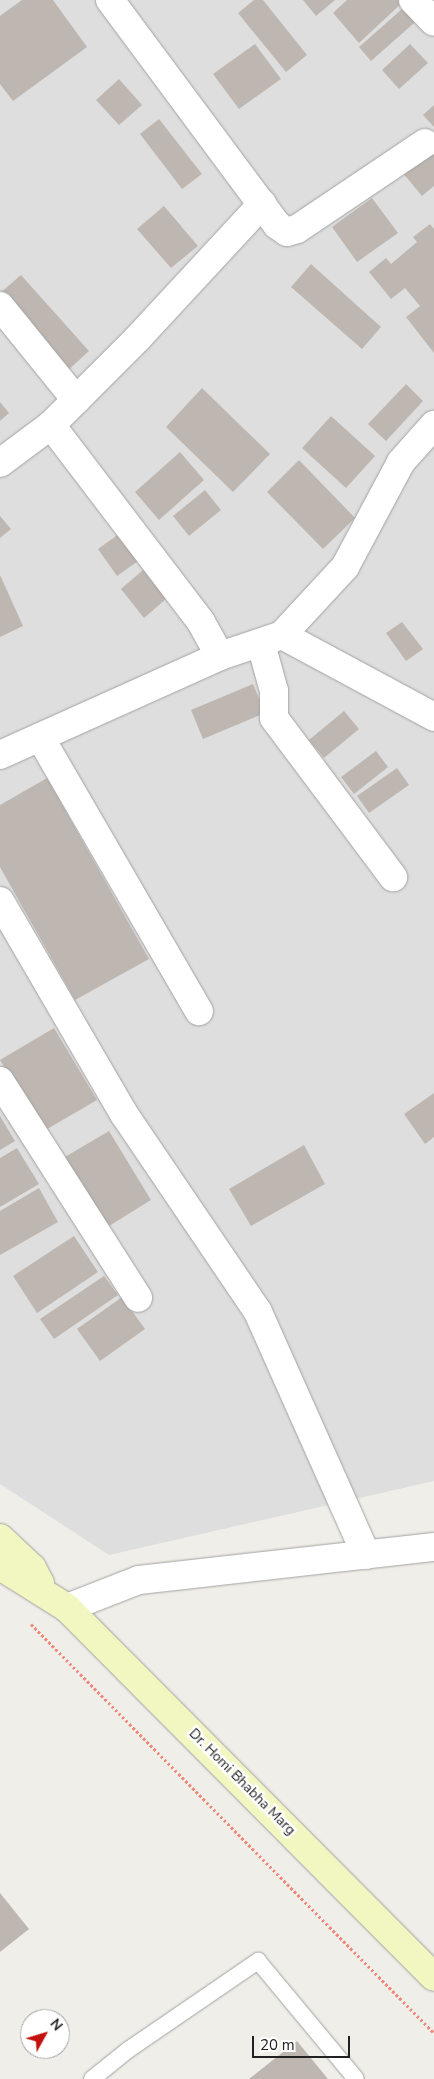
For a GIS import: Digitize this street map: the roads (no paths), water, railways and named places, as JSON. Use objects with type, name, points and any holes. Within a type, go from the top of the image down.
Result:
[{"type":"main road","name":"Dr. Homi Bhabha Marg","points":[[0,1538],[32,1568],[56,1600],[434,1977]]},
{"type":"main road","name":"Dr. Homi Bhabha Marg","points":[[0,1566],[56,1600]]},
{"type":"street","points":[[110,0],[277,225],[287,232],[298,229],[425,143]]},
{"type":"street","points":[[413,0],[434,22]]},
{"type":"street","points":[[0,463],[51,425],[262,204]]},
{"type":"street","points":[[0,306],[76,400]]},
{"type":"street","points":[[51,425],[201,622],[220,656]]},
{"type":"street","points":[[0,755],[220,656],[271,640],[345,567],[401,462],[434,425]]},
{"type":"street","points":[[271,640],[434,717]]},
{"type":"street","points":[[271,640],[274,718],[393,877]]},
{"type":"street","points":[[40,737],[199,1011]]},
{"type":"street","points":[[0,901],[124,1114],[258,1312],[366,1555]]},
{"type":"street","points":[[0,1082],[138,1298]]},
{"type":"street","points":[[56,1600],[139,1580],[434,1547]]},
{"type":"lane","points":[[92,2079],[128,2050],[258,1961],[356,2079]]}]
